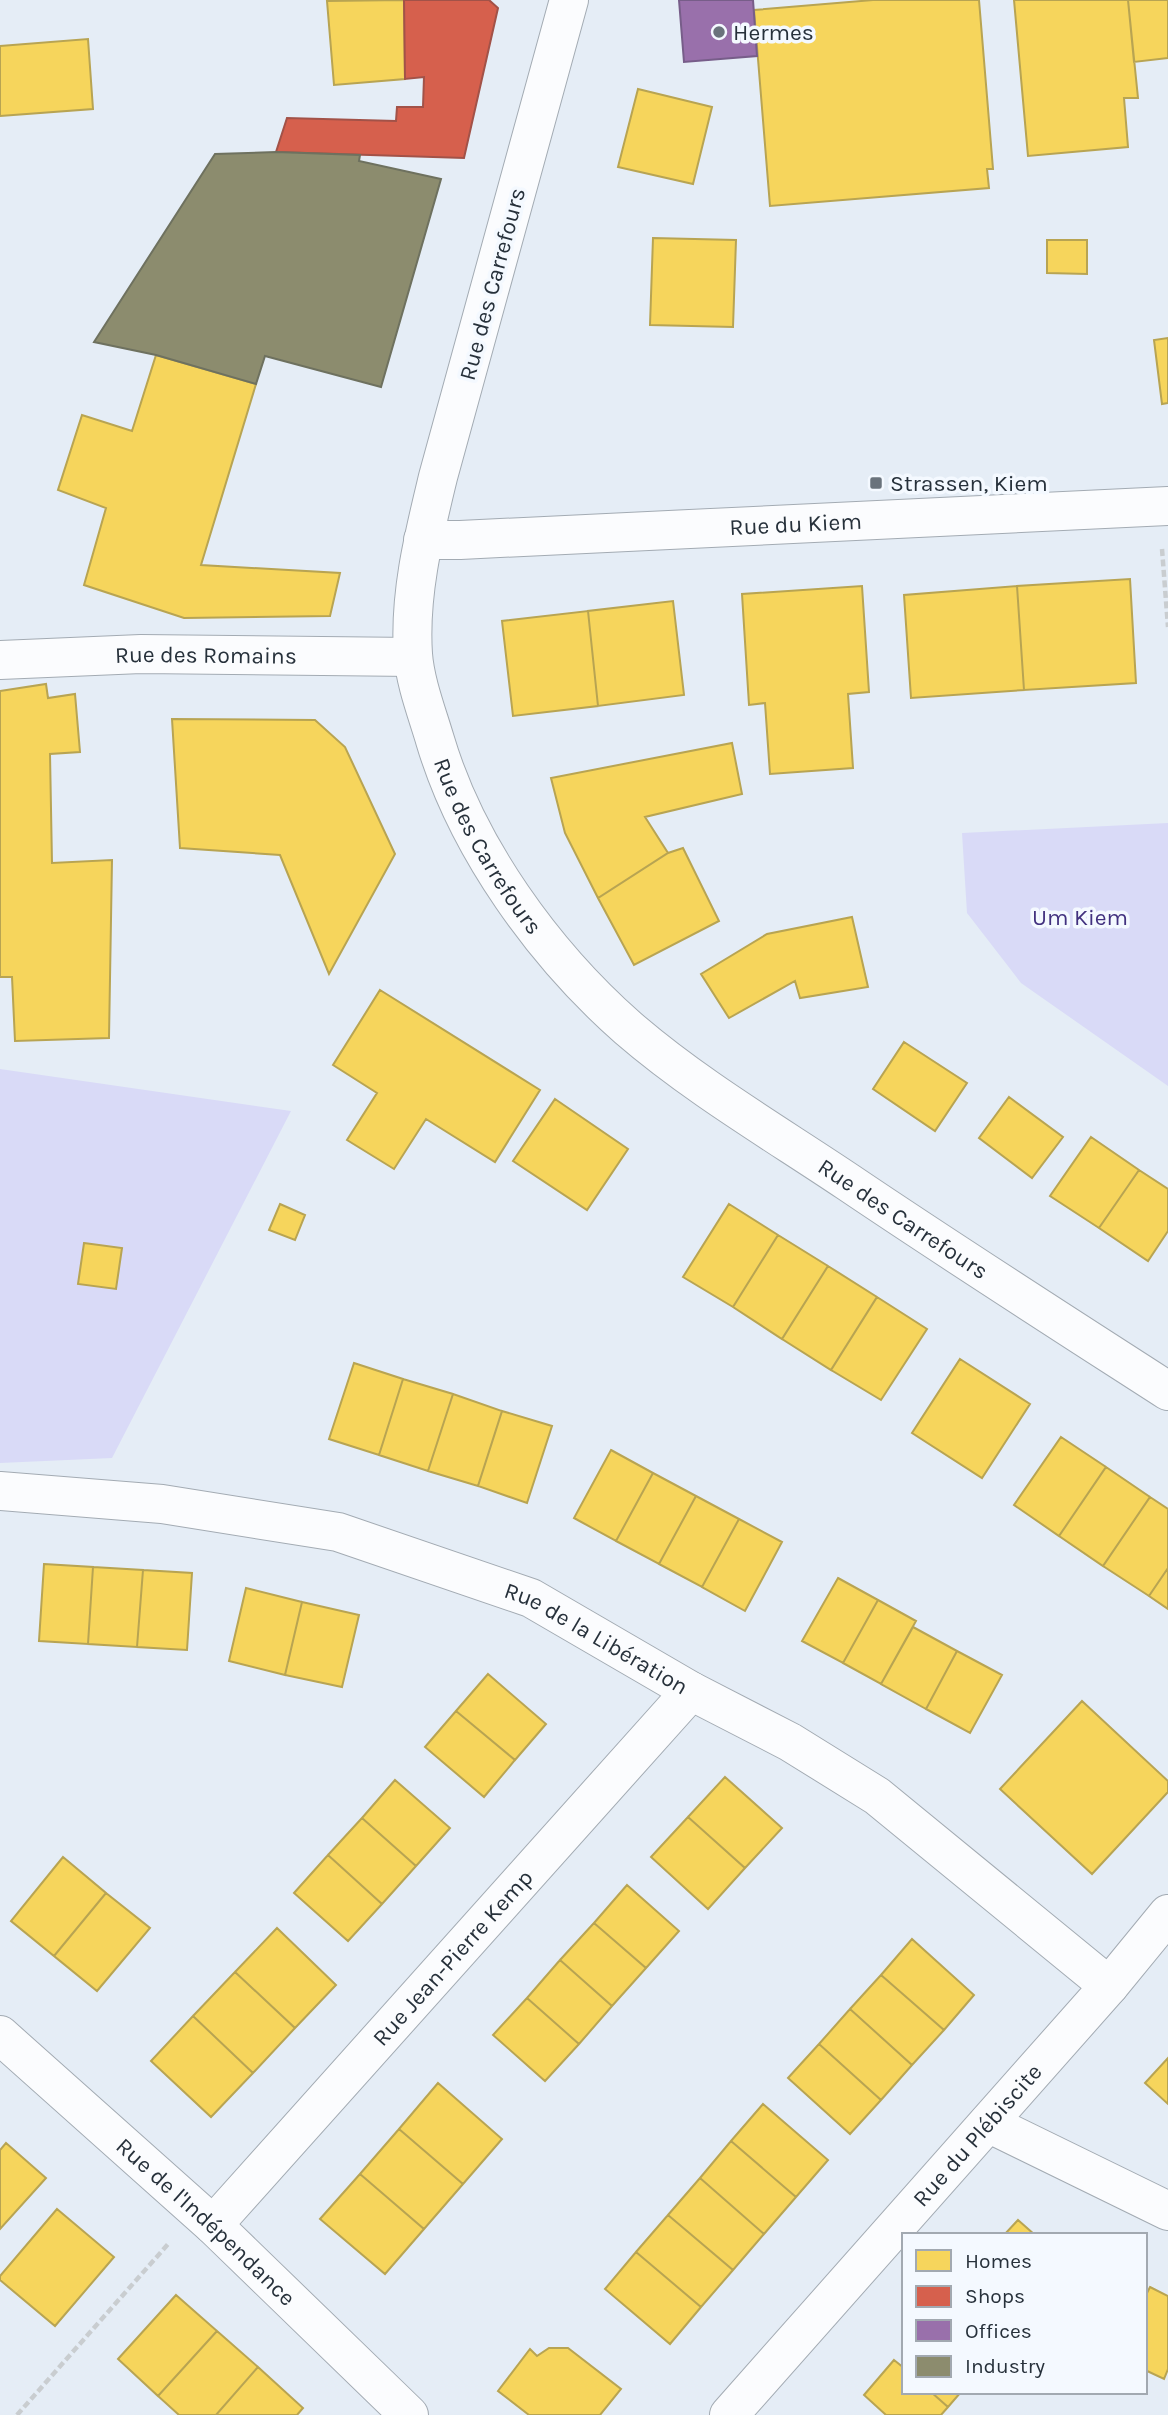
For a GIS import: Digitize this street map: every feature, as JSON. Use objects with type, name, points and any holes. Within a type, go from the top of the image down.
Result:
[{"type":"street","name":"Rue des Carrefours","points":[[569,0],[423,540],[413,617],[413,657],[442,764],[472,831],[504,882],[541,934],[599,1000],[629,1028],[685,1072],[892,1212],[1168,1391]]},
{"type":"street","name":"Rue du Kiem","points":[[423,540],[1163,506]]},
{"type":"street","name":"Rue des Romains","points":[[0,660],[141,654],[413,657]]},
{"type":"street","name":"Rue de la Libération","points":[[0,1490],[162,1504],[338,1532],[531,1598],[691,1691],[790,1742],[877,1796],[1109,1986]]},
{"type":"street","name":"Rue Jean-Pierre Kemp","points":[[206,2219],[691,1691]]},
{"type":"street","name":"Rue du Plébiscite","points":[[729,2415],[1109,1986],[1168,1914]]},
{"type":"street","name":"Rue de l'Indépendance","points":[[0,2035],[206,2219],[409,2415]]},
{"type":"street","points":[[988,2123],[1168,2211]]},
{"type":"path","points":[[1163,506],[1168,627]]},
{"type":"path","points":[[17,2415],[172,2240],[206,2219]]},
{"type":"green space","name":"Um Kiem","points":[[1168,823],[1168,1086],[1021,983],[967,913],[962,833]]},
{"type":"green space","points":[[0,1069],[291,1111],[112,1458],[0,1463]]},
{"type":"building: Homes","points":[[404,0],[405,79],[334,85],[327,1]]},
{"type":"building: Homes","points":[[873,0],[979,0],[993,169],[987,169],[989,188],[770,206],[754,10]]},
{"type":"building: Homes","points":[[1014,0],[1128,0],[1138,98],[1124,98],[1128,147],[1028,156]]},
{"type":"building: Homes","points":[[1128,0],[1168,0],[1168,58],[1134,62]]},
{"type":"building: Homes","points":[[88,39],[93,109],[0,116],[0,46]]},
{"type":"building: Homes","points":[[638,89],[712,107],[693,184],[618,167]]},
{"type":"building: Homes","points":[[653,238],[736,240],[733,327],[650,325]]},
{"type":"building: Homes","points":[[1047,240],[1087,240],[1087,274],[1047,273]]},
{"type":"building: Homes","points":[[1168,338],[1168,403],[1162,404],[1154,340]]},
{"type":"building: Homes","points":[[156,355],[256,384],[201,565],[340,573],[330,616],[184,618],[84,585],[106,508],[58,490],[82,415],[132,431]]},
{"type":"building: Homes","points":[[1130,579],[1136,683],[1024,690],[1017,586]]},
{"type":"building: Homes","points":[[862,586],[869,692],[848,694],[853,768],[770,774],[765,703],[749,705],[742,594]]},
{"type":"building: Homes","points":[[1017,586],[1024,690],[911,698],[904,595]]},
{"type":"building: Homes","points":[[673,601],[684,695],[598,706],[588,611]]},
{"type":"building: Homes","points":[[588,611],[598,706],[513,716],[502,621]]},
{"type":"building: Homes","points":[[46,684],[48,698],[75,694],[80,752],[50,754],[52,863],[112,860],[109,1038],[15,1041],[12,977],[0,977],[0,691]]},
{"type":"building: Homes","points":[[172,719],[315,720],[345,747],[395,854],[329,974],[280,855],[180,848]]},
{"type":"building: Homes","points":[[732,743],[742,794],[645,817],[668,853],[598,898],[565,833],[551,778]]},
{"type":"building: Homes","points":[[683,848],[719,921],[634,965],[598,898],[668,853]]},
{"type":"building: Homes","points":[[852,917],[868,987],[800,998],[795,981],[729,1018],[701,974],[767,934]]},
{"type":"building: Homes","points":[[380,990],[540,1090],[495,1162],[426,1119],[394,1169],[347,1140],[377,1093],[333,1065]]},
{"type":"building: Homes","points":[[904,1042],[967,1083],[935,1131],[873,1089]]},
{"type":"building: Homes","points":[[1009,1097],[1063,1137],[1032,1178],[979,1138]]},
{"type":"building: Homes","points":[[555,1099],[628,1149],[587,1210],[513,1161]]},
{"type":"building: Homes","points":[[1091,1137],[1139,1170],[1099,1228],[1050,1196]]},
{"type":"building: Homes","points":[[1139,1170],[1168,1189],[1168,1231],[1148,1261],[1099,1228]]},
{"type":"building: Homes","points":[[280,1204],[305,1215],[295,1240],[269,1230]]},
{"type":"building: Homes","points":[[729,1204],[778,1235],[733,1307],[683,1277]]},
{"type":"building: Homes","points":[[778,1235],[828,1266],[782,1339],[733,1307]]},
{"type":"building: Homes","points":[[84,1243],[122,1248],[116,1289],[78,1284]]},
{"type":"building: Homes","points":[[828,1266],[877,1297],[831,1370],[782,1339]]},
{"type":"building: Homes","points":[[877,1297],[927,1329],[881,1400],[831,1370]]},
{"type":"building: Homes","points":[[960,1359],[1030,1404],[982,1478],[912,1433]]},
{"type":"building: Homes","points":[[354,1363],[403,1379],[379,1455],[329,1439]]},
{"type":"building: Homes","points":[[403,1379],[453,1394],[428,1471],[379,1455]]},
{"type":"building: Homes","points":[[453,1394],[502,1411],[478,1486],[428,1471]]},
{"type":"building: Homes","points":[[502,1411],[552,1426],[527,1503],[478,1486]]},
{"type":"building: Homes","points":[[1061,1437],[1106,1467],[1059,1536],[1014,1505]]},
{"type":"building: Homes","points":[[611,1450],[653,1473],[616,1541],[574,1518]]},
{"type":"building: Homes","points":[[1106,1467],[1150,1497],[1103,1566],[1059,1536]]},
{"type":"building: Homes","points":[[653,1473],[696,1496],[659,1564],[616,1541]]},
{"type":"building: Homes","points":[[696,1496],[739,1519],[702,1587],[659,1564]]},
{"type":"building: Homes","points":[[1150,1497],[1168,1509],[1168,1568],[1149,1596],[1103,1566]]},
{"type":"building: Homes","points":[[739,1519],[782,1542],[745,1611],[702,1587]]},
{"type":"building: Homes","points":[[44,1564],[93,1567],[88,1644],[39,1641]]},
{"type":"building: Homes","points":[[93,1567],[143,1570],[137,1647],[88,1644]]},
{"type":"building: Homes","points":[[1168,1568],[1168,1609],[1149,1596]]},
{"type":"building: Homes","points":[[143,1570],[192,1573],[187,1650],[137,1647]]},
{"type":"building: Homes","points":[[838,1578],[878,1600],[843,1663],[802,1641]]},
{"type":"building: Homes","points":[[246,1588],[302,1602],[285,1675],[229,1661]]},
{"type":"building: Homes","points":[[878,1600],[916,1621],[881,1684],[843,1663]]},
{"type":"building: Homes","points":[[302,1602],[359,1615],[342,1687],[285,1675]]},
{"type":"building: Homes","points":[[913,1627],[957,1651],[926,1709],[881,1684]]},
{"type":"building: Homes","points":[[957,1651],[1002,1675],[970,1733],[926,1709]]},
{"type":"building: Homes","points":[[488,1674],[546,1724],[515,1760],[456,1711]]},
{"type":"building: Homes","points":[[1082,1701],[1168,1781],[1168,1792],[1092,1874],[1000,1789]]},
{"type":"building: Homes","points":[[456,1711],[515,1760],[484,1797],[425,1747]]},
{"type":"building: Homes","points":[[725,1777],[782,1828],[745,1868],[688,1817]]},
{"type":"building: Homes","points":[[395,1780],[450,1828],[416,1866],[362,1818]]},
{"type":"building: Homes","points":[[688,1817],[745,1868],[708,1909],[651,1857]]},
{"type":"building: Homes","points":[[362,1818],[416,1866],[382,1904],[328,1855]]},
{"type":"building: Homes","points":[[328,1855],[382,1904],[348,1941],[294,1893]]},
{"type":"building: Homes","points":[[63,1857],[106,1893],[54,1956],[11,1921]]},
{"type":"building: Homes","points":[[627,1885],[679,1931],[646,1968],[594,1923]]},
{"type":"building: Homes","points":[[106,1893],[150,1928],[97,1991],[54,1956]]},
{"type":"building: Homes","points":[[594,1923],[646,1968],[612,2006],[560,1960]]},
{"type":"building: Homes","points":[[277,1928],[336,1985],[295,2028],[235,1972]]},
{"type":"building: Homes","points":[[912,1939],[974,1995],[944,2030],[881,1975]]},
{"type":"building: Homes","points":[[560,1960],[612,2006],[579,2044],[527,1998]]},
{"type":"building: Homes","points":[[235,1972],[295,2028],[253,2073],[193,2016]]},
{"type":"building: Homes","points":[[881,1975],[944,2030],[912,2065],[850,2009]]},
{"type":"building: Homes","points":[[527,1998],[579,2044],[545,2081],[493,2035]]},
{"type":"building: Homes","points":[[850,2009],[912,2065],[881,2100],[819,2044]]},
{"type":"building: Homes","points":[[193,2016],[253,2073],[211,2117],[151,2061]]},
{"type":"building: Homes","points":[[819,2044],[881,2100],[850,2134],[788,2078]]},
{"type":"building: Homes","points":[[1168,2058],[1168,2104],[1145,2083]]},
{"type":"building: Homes","points":[[438,2083],[502,2139],[463,2184],[399,2129]]},
{"type":"building: Homes","points":[[763,2104],[828,2160],[796,2197],[731,2141]]},
{"type":"building: Homes","points":[[399,2129],[463,2184],[424,2229],[360,2174]]},
{"type":"building: Homes","points":[[731,2141],[796,2197],[764,2234],[700,2178]]},
{"type":"building: Homes","points":[[6,2143],[46,2178],[0,2229],[0,2150]]},
{"type":"building: Homes","points":[[360,2174],[424,2229],[385,2274],[320,2219]]},
{"type":"building: Homes","points":[[700,2178],[764,2234],[733,2270],[668,2215]]},
{"type":"building: Homes","points":[[57,2209],[114,2257],[55,2326],[0,2280],[0,2276]]},
{"type":"building: Homes","points":[[668,2215],[733,2270],[701,2307],[636,2252]]},
{"type":"building: Homes","points":[[1018,2220],[1033,2233],[1006,2233]]},
{"type":"building: Homes","points":[[636,2252],[701,2307],[670,2344],[605,2289]]},
{"type":"building: Homes","points":[[1150,2287],[1168,2296],[1168,2369],[1164,2379],[1147,2371],[1147,2293]]},
{"type":"building: Homes","points":[[176,2295],[217,2331],[158,2396],[118,2359]]},
{"type":"building: Homes","points":[[217,2331],[258,2367],[216,2415],[179,2415],[158,2396]]},
{"type":"building: Homes","points":[[549,2348],[568,2348],[621,2389],[600,2415],[529,2415],[498,2391],[530,2349],[537,2356]]},
{"type":"building: Homes","points":[[894,2360],[902,2366],[902,2394],[933,2394],[948,2407],[941,2415],[886,2415],[864,2395]]},
{"type":"building: Homes","points":[[258,2367],[303,2408],[297,2415],[216,2415]]},
{"type":"building: Homes","points":[[933,2394],[959,2394],[948,2407]]},
{"type":"building: Shops","points":[[404,0],[489,0],[498,8],[464,158],[276,152],[287,118],[396,121],[397,107],[423,107],[424,77],[405,79]]},
{"type":"building: Offices","points":[[679,0],[753,0],[757,56],[684,62]]},
{"type":"building: Industry","points":[[276,152],[360,155],[359,161],[441,179],[381,387],[265,356],[256,384],[156,355],[94,342],[215,154]]},
{"type":"place","name":"Hermes","points":[[719,32]]},
{"type":"place","name":"Strassen, Kiem","points":[[876,483]]}]
